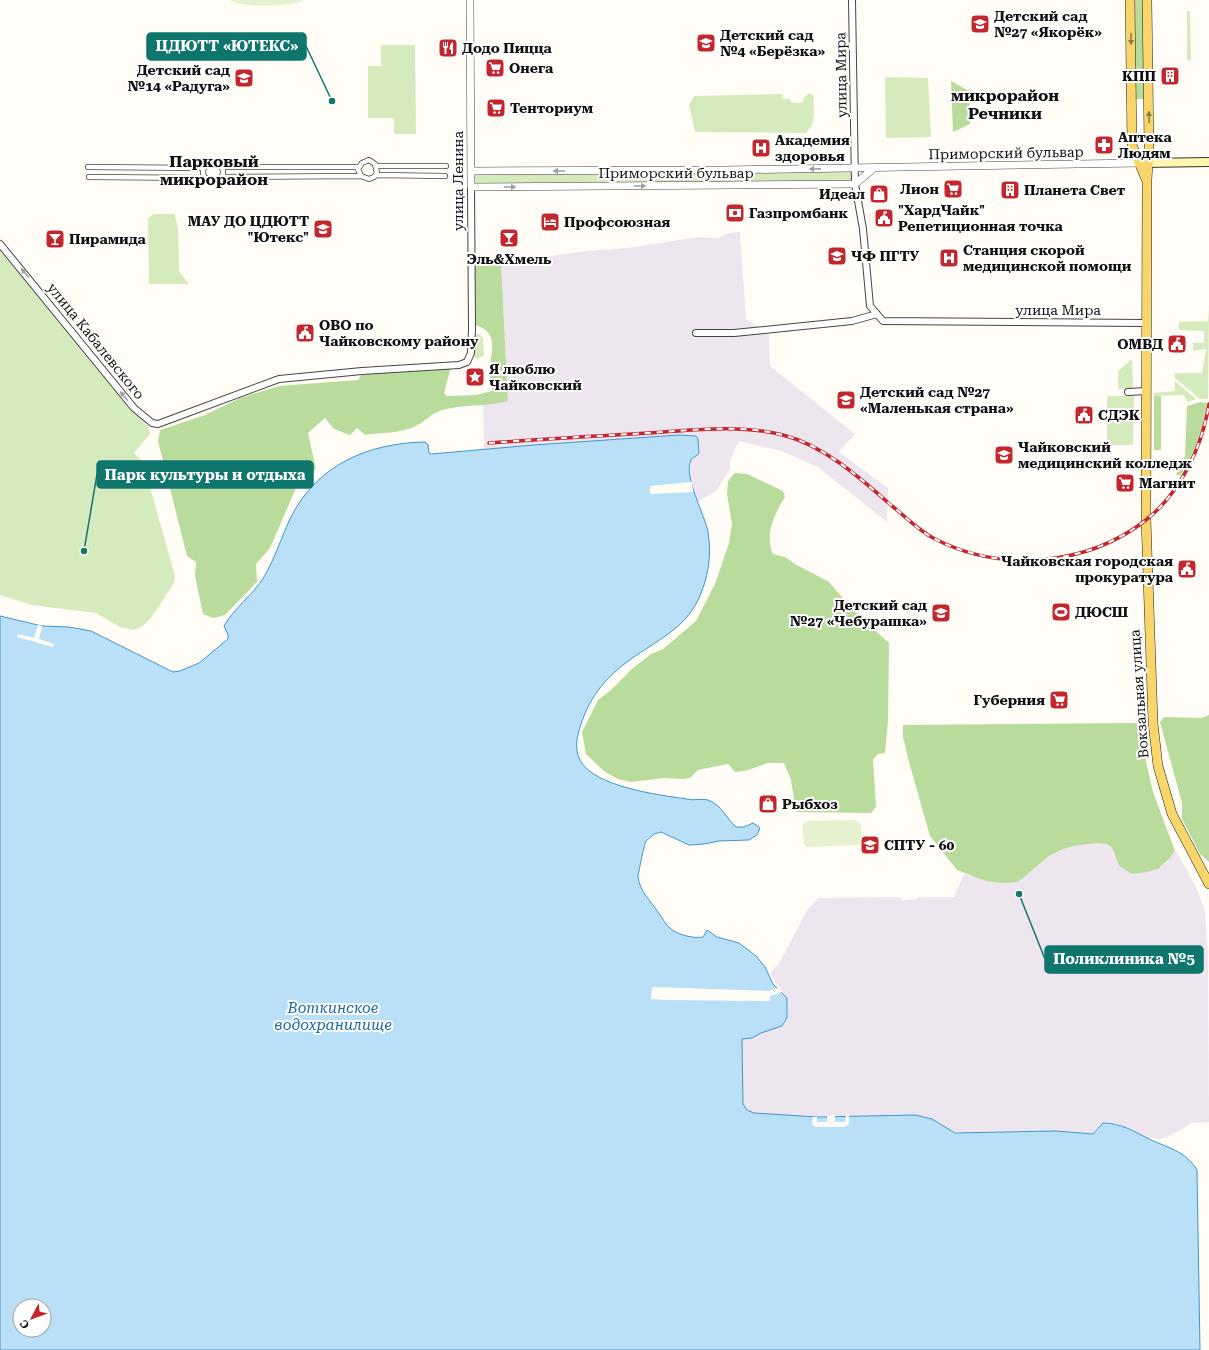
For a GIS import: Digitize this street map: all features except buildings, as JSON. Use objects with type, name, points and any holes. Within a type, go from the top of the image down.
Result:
[{"type":"main road","name":"Вокзальная улица","points":[[1130,0],[1132,145],[1144,163]]},
{"type":"main road","name":"Вокзальная улица","points":[[1147,0],[1149,100],[1144,163],[1146,180],[1146,391],[1149,640],[1152,706],[1158,766],[1172,814],[1209,884]]},
{"type":"main road","points":[[1132,100],[1149,100]]},
{"type":"main road","points":[[1144,163],[1209,162]]},
{"type":"street","name":"улица Ленина","points":[[467,362],[471,353],[472,329],[470,0]]},
{"type":"street","name":"улица Мира","points":[[852,0],[855,184],[863,229],[870,306],[883,321],[1127,321],[1146,323]]},
{"type":"street","points":[[88,167],[204,168],[207,164],[214,162],[222,168],[359,167],[364,161],[369,160],[377,166],[446,166]]},
{"type":"street","name":"Приморский бульвар","points":[[472,171],[874,168],[1144,163]]},
{"type":"street","points":[[376,175],[377,166]]},
{"type":"street","points":[[359,167],[361,176]]},
{"type":"street","points":[[204,168],[206,178]]},
{"type":"street","points":[[221,177],[222,168]]},
{"type":"street","points":[[855,184],[874,168]]},
{"type":"street","points":[[88,177],[206,178],[215,181],[221,177],[361,176],[369,179],[376,175],[445,176]]},
{"type":"street","name":"Приморский бульвар","points":[[471,187],[855,184]]},
{"type":"street","name":"улица Кабалевского","points":[[0,244],[134,408],[152,423],[158,424],[279,379],[362,371],[459,365],[467,362]]},
{"type":"street","points":[[696,333],[734,333],[852,321],[877,314]]},
{"type":"street","points":[[1128,392],[1146,391]]},
{"type":"shaded area","points":[[740,232],[746,320],[757,326],[757,334],[769,333],[770,366],[855,434],[839,452],[888,488],[887,522],[819,468],[781,451],[739,441],[730,461],[730,469],[717,490],[698,502],[693,492],[690,461],[696,457],[699,443],[696,436],[679,435],[484,449],[483,402],[508,401],[501,263],[586,251],[628,248],[698,237],[719,238],[728,233]]},
{"type":"shaded area","points":[[1096,843],[1107,844],[1112,848],[1114,857],[1165,864],[1176,850],[1198,891],[1205,912],[1208,957],[1209,1122],[1191,1123],[1181,1130],[1162,1139],[1147,1138],[1116,1123],[1096,1129],[1094,1134],[1056,1131],[963,1133],[949,1130],[932,1119],[924,1116],[803,1116],[754,1113],[744,1107],[742,1099],[742,1039],[752,1038],[761,1033],[782,1026],[785,1023],[787,1018],[788,1000],[770,974],[781,960],[807,910],[818,898],[900,897],[902,900],[916,899],[919,897],[954,897],[964,874],[975,875],[986,881],[1029,873],[1049,856],[1063,849]]},
{"type":"green space","points":[[230,0],[304,0],[290,4],[267,6],[236,3]]},
{"type":"green space","points":[[1131,0],[1146,0],[1147,99],[1134,99]]},
{"type":"green space","points":[[1187,11],[1190,11],[1191,60],[1187,60]]},
{"type":"green space","points":[[381,45],[415,45],[416,134],[394,134],[394,118],[368,118],[368,66],[381,66]]},
{"type":"green space","points":[[885,77],[928,78],[931,137],[886,138]]},
{"type":"green space","points":[[951,81],[969,91],[970,124],[953,132]]},
{"type":"green space","points":[[809,93],[814,96],[814,116],[810,129],[806,133],[695,132],[689,105],[694,96],[782,94],[782,99],[790,99],[791,102],[798,103],[803,102],[804,97]]},
{"type":"green space","points":[[854,169],[855,184],[471,187],[472,171]]},
{"type":"green space","points":[[154,214],[175,214],[178,229],[179,271],[189,284],[149,284],[148,218]]},
{"type":"green space","points":[[0,251],[148,427],[150,434],[134,453],[143,462],[175,576],[174,583],[151,618],[143,626],[134,630],[120,627],[96,613],[32,605],[0,595]]},
{"type":"green space","points":[[479,256],[501,263],[508,401],[450,408],[434,413],[410,429],[397,432],[365,435],[357,428],[350,435],[334,429],[325,418],[308,433],[316,469],[299,481],[270,548],[256,564],[257,582],[225,615],[213,618],[203,614],[195,576],[196,562],[187,556],[158,441],[160,430],[205,415],[240,398],[279,386],[358,380],[361,375],[451,367],[444,393],[447,396],[476,395],[492,391],[490,369],[492,341],[487,332],[475,325],[475,258]]},
{"type":"green space","points":[[1209,309],[1208,399],[1200,399],[1175,378],[1174,373],[1202,373],[1206,349],[1193,351],[1193,343],[1204,343],[1204,331],[1179,330],[1179,322],[1208,321]]},
{"type":"green space","points":[[475,334],[479,334],[483,338],[484,355],[478,359],[474,357],[473,352]]},
{"type":"green space","points":[[1132,359],[1133,388],[1118,389],[1118,371]]},
{"type":"green space","points":[[1175,381],[1196,399],[1187,402],[1184,395],[1154,396],[1153,393],[1175,391]]},
{"type":"green space","points":[[1107,396],[1134,396],[1133,445],[1107,445]]},
{"type":"green space","points":[[1154,396],[1161,396],[1161,450],[1154,450]]},
{"type":"green space","points":[[1200,402],[1207,403],[1201,431],[1181,475],[1176,475],[1185,456],[1187,406]]},
{"type":"green space","points":[[735,473],[747,474],[783,491],[785,497],[774,517],[770,532],[773,554],[785,557],[829,582],[853,610],[889,643],[888,721],[885,753],[878,754],[873,760],[876,807],[871,813],[796,812],[791,780],[784,763],[768,763],[745,771],[735,772],[728,764],[698,770],[690,778],[664,778],[631,782],[618,779],[605,772],[586,754],[582,732],[598,700],[611,690],[633,668],[651,654],[663,649],[696,621],[715,584],[729,543],[732,524],[727,494],[728,481]]},
{"type":"green space","points":[[1209,715],[1209,862],[1200,854],[1182,819],[1182,803],[1160,722],[1164,717],[1201,718]]},
{"type":"green space","points":[[1137,724],[1139,731],[1153,792],[1175,851],[1158,869],[1132,874],[1119,866],[1112,848],[1107,844],[1096,843],[1063,849],[1049,856],[1018,882],[1002,883],[986,881],[957,870],[930,836],[909,762],[903,737],[903,725]]},
{"type":"green space","points":[[856,820],[861,824],[862,841],[859,845],[807,847],[804,844],[802,826],[805,821]]},
{"type":"water","name":"Воткинское водохранилище","points":[[679,435],[696,436],[698,439],[699,453],[691,460],[689,467],[690,476],[695,496],[708,532],[710,550],[707,576],[698,600],[685,619],[677,627],[614,672],[600,687],[589,704],[581,724],[578,733],[577,751],[580,760],[587,769],[599,777],[613,783],[660,795],[690,800],[708,800],[717,805],[736,827],[744,827],[753,823],[760,828],[757,835],[749,840],[719,841],[689,845],[661,832],[654,834],[646,841],[638,877],[643,892],[669,927],[682,935],[691,937],[703,937],[707,930],[717,937],[739,943],[756,956],[765,967],[773,984],[787,998],[787,1018],[782,1026],[761,1033],[752,1038],[742,1039],[743,1104],[747,1110],[754,1113],[817,1117],[915,1115],[932,1119],[955,1133],[1056,1131],[1093,1134],[1103,1123],[1109,1123],[1127,1128],[1175,1150],[1187,1158],[1197,1170],[1200,1350],[0,1350],[0,616],[42,626],[69,627],[91,631],[173,672],[180,671],[199,663],[228,639],[224,626],[228,619],[260,584],[290,519],[301,500],[314,484],[329,471],[364,453],[404,443],[425,442],[428,445],[429,453]]},
{"type":"pier","points":[[692,482],[693,492],[650,494],[650,486]]},
{"type":"pier","points":[[38,625],[42,626],[39,639],[54,644],[53,647],[17,637],[18,634],[34,638]]},
{"type":"pier","points":[[652,987],[769,991],[777,988],[782,992],[770,996],[770,1001],[668,1000],[651,999]]},
{"type":"pier","points":[[846,1115],[849,1115],[849,1124],[845,1127],[815,1127],[812,1124],[813,1117],[817,1117],[817,1122],[827,1122],[827,1116],[835,1116],[835,1122],[845,1122]]},
{"type":"railway","points":[[489,443],[700,429],[750,430],[783,435],[798,440],[828,455],[855,474],[918,528],[935,539],[961,550],[988,557],[1016,560],[1044,560],[1071,555],[1098,547],[1123,535],[1146,520],[1158,509],[1170,496],[1188,468],[1201,436],[1209,404]]},
{"type":"place","name":"Детский сад №27 «Якорёк»","points":[[980,24]]},
{"type":"place","name":"Детский сад №4 «Берёзка»","points":[[706,43]]},
{"type":"place","name":"Додо Пицца","points":[[448,48]]},
{"type":"place","name":"Онега","points":[[495,68]]},
{"type":"place","name":"КПП","points":[[1170,76]]},
{"type":"place","name":"Детский сад №14 «Радуга»","points":[[244,78]]},
{"type":"place","name":"ЦДЮТТ «ЮТЕКС»","points":[[332,101]]},
{"type":"place","name":"Тенториум","points":[[496,108]]},
{"type":"place","name":"Аптека Людям","points":[[1104,145]]},
{"type":"place","name":"Академия здоровья","points":[[761,148]]},
{"type":"place","name":"Лион","points":[[953,189]]},
{"type":"place","name":"Планета Свет","points":[[1010,190]]},
{"type":"place","name":"Идеал","points":[[879,194]]},
{"type":"place","name":"Газпромбанк","points":[[735,213]]},
{"type":"place","name":"\"ХардЧайк\" Репетиционная точка","points":[[884,218]]},
{"type":"place","name":"Профсоюзная","points":[[550,222]]},
{"type":"place","name":"МАУ ДО ЦДЮТТ \"Ютекс\"","points":[[323,229]]},
{"type":"place","name":"Эль&Хмель","points":[[509,238]]},
{"type":"place","name":"Пирамида","points":[[55,239]]},
{"type":"place","name":"ЧФ ПГТУ","points":[[837,256]]},
{"type":"place","name":"Станция скорой медицинской помощи","points":[[949,258]]},
{"type":"place","name":"ОВО по Чайковскому району","points":[[305,333]]},
{"type":"place","name":"ОМВД","points":[[1177,344]]},
{"type":"place","name":"Я люблю Чайковский","points":[[475,377]]},
{"type":"place","name":"Детский сад №27 «Маленькая страна»","points":[[846,400]]},
{"type":"place","name":"СДЭК","points":[[1084,415]]},
{"type":"place","name":"Чайковский медицинский колледж","points":[[1004,455]]},
{"type":"place","name":"Магнит","points":[[1125,483]]},
{"type":"place","name":"Парк культуры и отдыха","points":[[84,551]]},
{"type":"place","name":"Чайковская городская прокуратура","points":[[1187,569]]},
{"type":"place","name":"ДЮСШ","points":[[1061,612]]},
{"type":"place","name":"Детский сад №27 «Чебурашка»","points":[[941,613]]},
{"type":"place","name":"Губерния","points":[[1059,700]]},
{"type":"place","name":"Рыбхоз","points":[[768,804]]},
{"type":"place","name":"СПТУ - 60","points":[[870,845]]},
{"type":"place","name":"Поликлиника №5","points":[[1019,894]]},
{"type":"district","name":"микрорайон Речники","points":[[1005,104]]},
{"type":"district","name":"Парковый микрорайон","points":[[214,170]]}]
